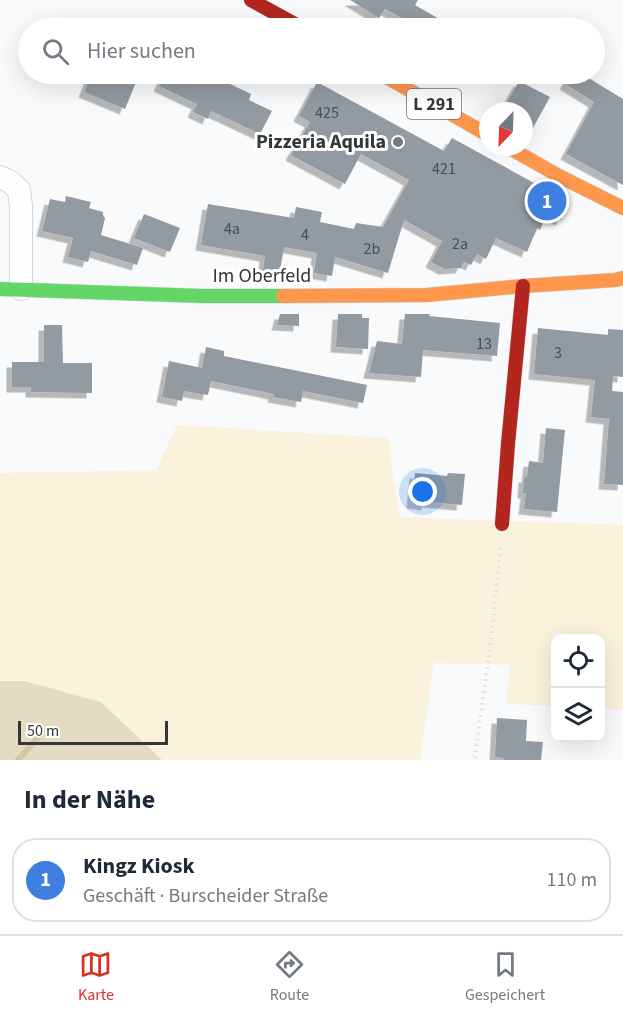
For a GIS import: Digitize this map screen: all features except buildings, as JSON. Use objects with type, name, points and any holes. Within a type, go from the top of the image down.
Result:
[{"type":"street","points":[[251,0],[284,18]]},
{"type":"street","name":"L 291","points":[[399,84],[479,130]]},
{"type":"street","points":[[524,156],[623,208]]},
{"type":"street","points":[[0,177],[19,190],[21,206],[11,289]]},
{"type":"street","name":"Im Oberfeld","points":[[11,289],[204,296],[427,295],[623,278]]},
{"type":"street","points":[[502,524],[523,286]]},
{"type":"path","points":[[475,758],[493,623],[502,524]]},
{"type":"shaded area","points":[[177,425],[388,438],[400,517],[623,525],[623,710],[605,709],[605,634],[551,634],[551,706],[506,704],[510,665],[434,663],[420,760],[162,760],[101,702],[24,681],[0,681],[0,473],[156,470]]},
{"type":"shaded area","points":[[0,681],[24,681],[101,702],[162,760],[0,760]]},
{"type":"waterway","points":[[18,760],[43,732]]},
{"type":"traffic: fast","points":[[0,289],[203,296],[283,296]]},
{"type":"traffic: slow","points":[[399,84],[479,130]]},
{"type":"traffic: slow","points":[[524,156],[623,208]]},
{"type":"traffic: slow","points":[[283,296],[427,295],[623,278]]},
{"type":"traffic: jam","points":[[251,0],[284,18]]},
{"type":"traffic: jam","points":[[502,524],[523,286]]},
{"type":"place","name":"Pizzeria Aquila","points":[[398,142]]},
{"type":"place","name":"Kingz Kiosk","points":[[547,201]]}]
